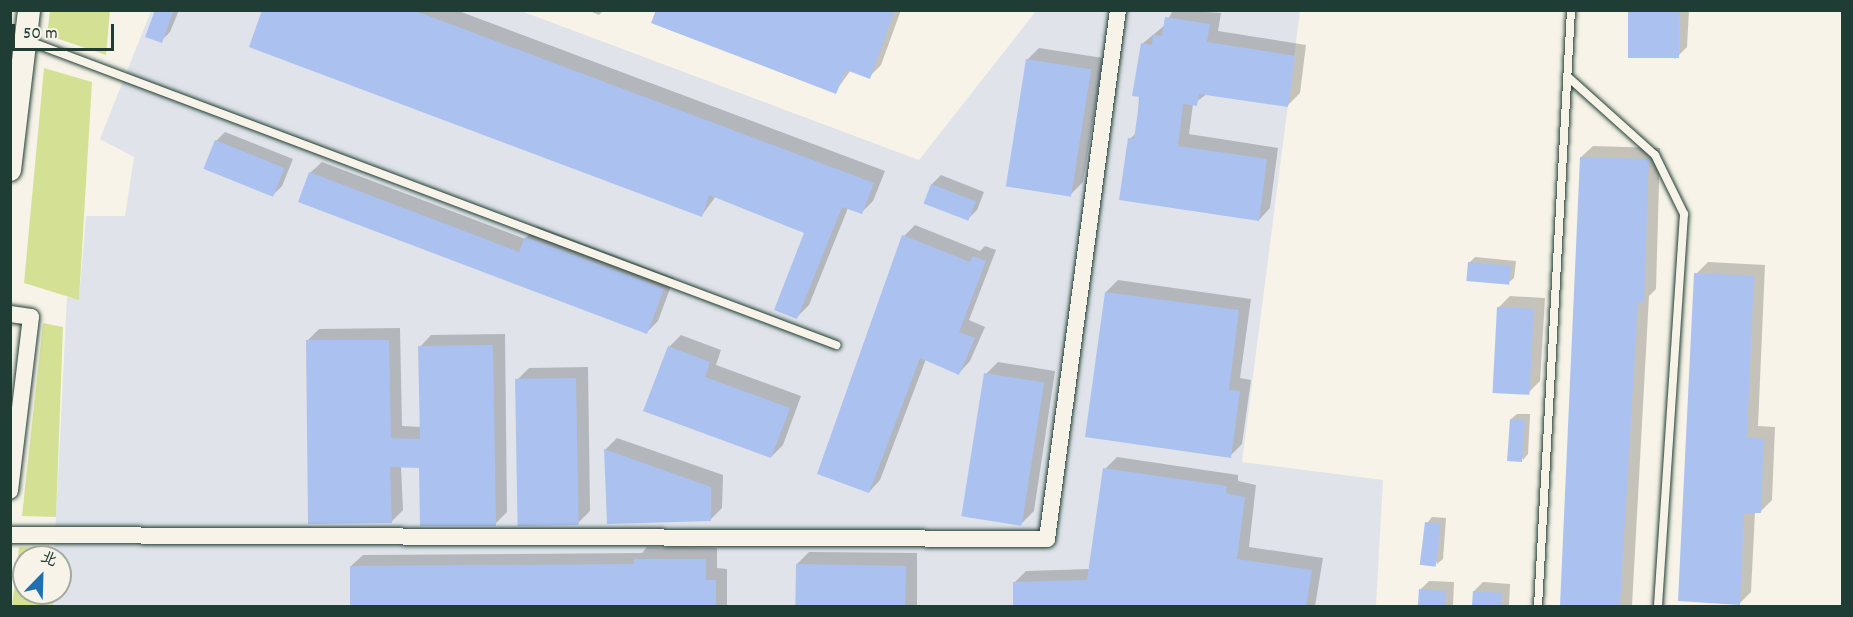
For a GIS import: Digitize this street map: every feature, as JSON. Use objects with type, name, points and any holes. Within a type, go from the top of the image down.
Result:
[{"type":"street","points":[[10,171],[29,10]]},
{"type":"street","points":[[10,535],[1047,539],[1118,10]]},
{"type":"street","points":[[10,314],[31,317],[10,491]]},
{"type":"lane","points":[[1538,606],[1571,10]]},
{"type":"lane","points":[[26,40],[836,345]]},
{"type":"lane","points":[[1568,77],[1654,155],[1684,214],[1658,606]]},
{"type":"shaded area","points":[[151,11],[521,11],[919,160],[1036,11],[1300,11],[1242,462],[1383,480],[1376,606],[53,606],[72,605],[72,545],[55,545],[67,297],[79,299],[86,216],[125,216],[134,157],[100,139]]},
{"type":"green space","points":[[50,11],[110,11],[106,55],[47,35]]},
{"type":"green space","points":[[44,68],[92,82],[79,300],[24,283]]},
{"type":"green space","points":[[43,323],[63,327],[56,517],[22,516]]},
{"type":"green space","points":[[12,605],[53,605],[53,606]]},
{"type":"building","points":[[155,10],[174,10],[162,43],[145,37]]},
{"type":"building","points":[[262,10],[413,10],[874,183],[862,214],[842,207],[797,319],[774,310],[804,233],[709,195],[702,217],[249,47]]},
{"type":"building","points":[[656,10],[895,10],[870,79],[846,70],[836,94],[651,23]]},
{"type":"building","points":[[1628,10],[1679,10],[1679,58],[1628,58]]},
{"type":"building","points":[[1165,17],[1210,24],[1207,42],[1295,56],[1288,107],[1199,94],[1197,106],[1183,104],[1178,146],[1267,159],[1259,221],[1119,200],[1128,138],[1134,139],[1140,97],[1132,96],[1141,43],[1152,45],[1153,35],[1162,36]]},
{"type":"building","points":[[1026,59],[1091,69],[1071,197],[1006,186]]},
{"type":"building","points":[[215,140],[285,168],[273,197],[203,169]]},
{"type":"building","points":[[1580,157],[1649,159],[1644,302],[1638,302],[1620,606],[1560,606]]},
{"type":"building","points":[[309,172],[519,252],[525,237],[664,289],[647,334],[298,202]]},
{"type":"building","points":[[931,184],[976,201],[968,221],[923,204]]},
{"type":"building","points":[[902,235],[970,262],[973,256],[986,261],[959,332],[975,338],[959,375],[920,358],[869,493],[817,474]]},
{"type":"building","points":[[1468,262],[1511,266],[1509,285],[1466,281]]},
{"type":"building","points":[[1694,273],[1754,276],[1747,437],[1764,439],[1761,513],[1744,513],[1740,605],[1678,601]]},
{"type":"building","points":[[1105,292],[1239,310],[1229,390],[1240,391],[1231,458],[1085,437]]},
{"type":"building","points":[[1497,307],[1534,309],[1529,395],[1492,393]]},
{"type":"building","points":[[306,340],[389,340],[391,438],[420,439],[418,346],[493,345],[496,526],[420,526],[419,468],[390,467],[392,523],[308,524]]},
{"type":"building","points":[[668,346],[710,362],[705,377],[790,408],[771,458],[643,411]]},
{"type":"building","points":[[984,373],[1044,383],[1022,526],[961,516]]},
{"type":"building","points":[[576,378],[579,525],[518,526],[515,379]]},
{"type":"building","points":[[1510,419],[1525,420],[1522,462],[1507,461]]},
{"type":"building","points":[[604,449],[711,487],[711,521],[607,524]]},
{"type":"building","points":[[1103,468],[1227,486],[1226,493],[1245,497],[1237,559],[1312,570],[1306,606],[1013,606],[1013,582],[1087,580]]},
{"type":"building","points":[[1425,522],[1441,524],[1436,567],[1420,565]]},
{"type":"building","points":[[634,559],[706,559],[706,580],[716,580],[716,606],[350,606],[350,566],[634,564]]},
{"type":"building","points":[[796,564],[906,566],[905,606],[795,606]]},
{"type":"building","points":[[1419,589],[1446,591],[1445,606],[1418,606]]},
{"type":"building","points":[[1473,591],[1502,593],[1501,606],[1472,606]]}]
